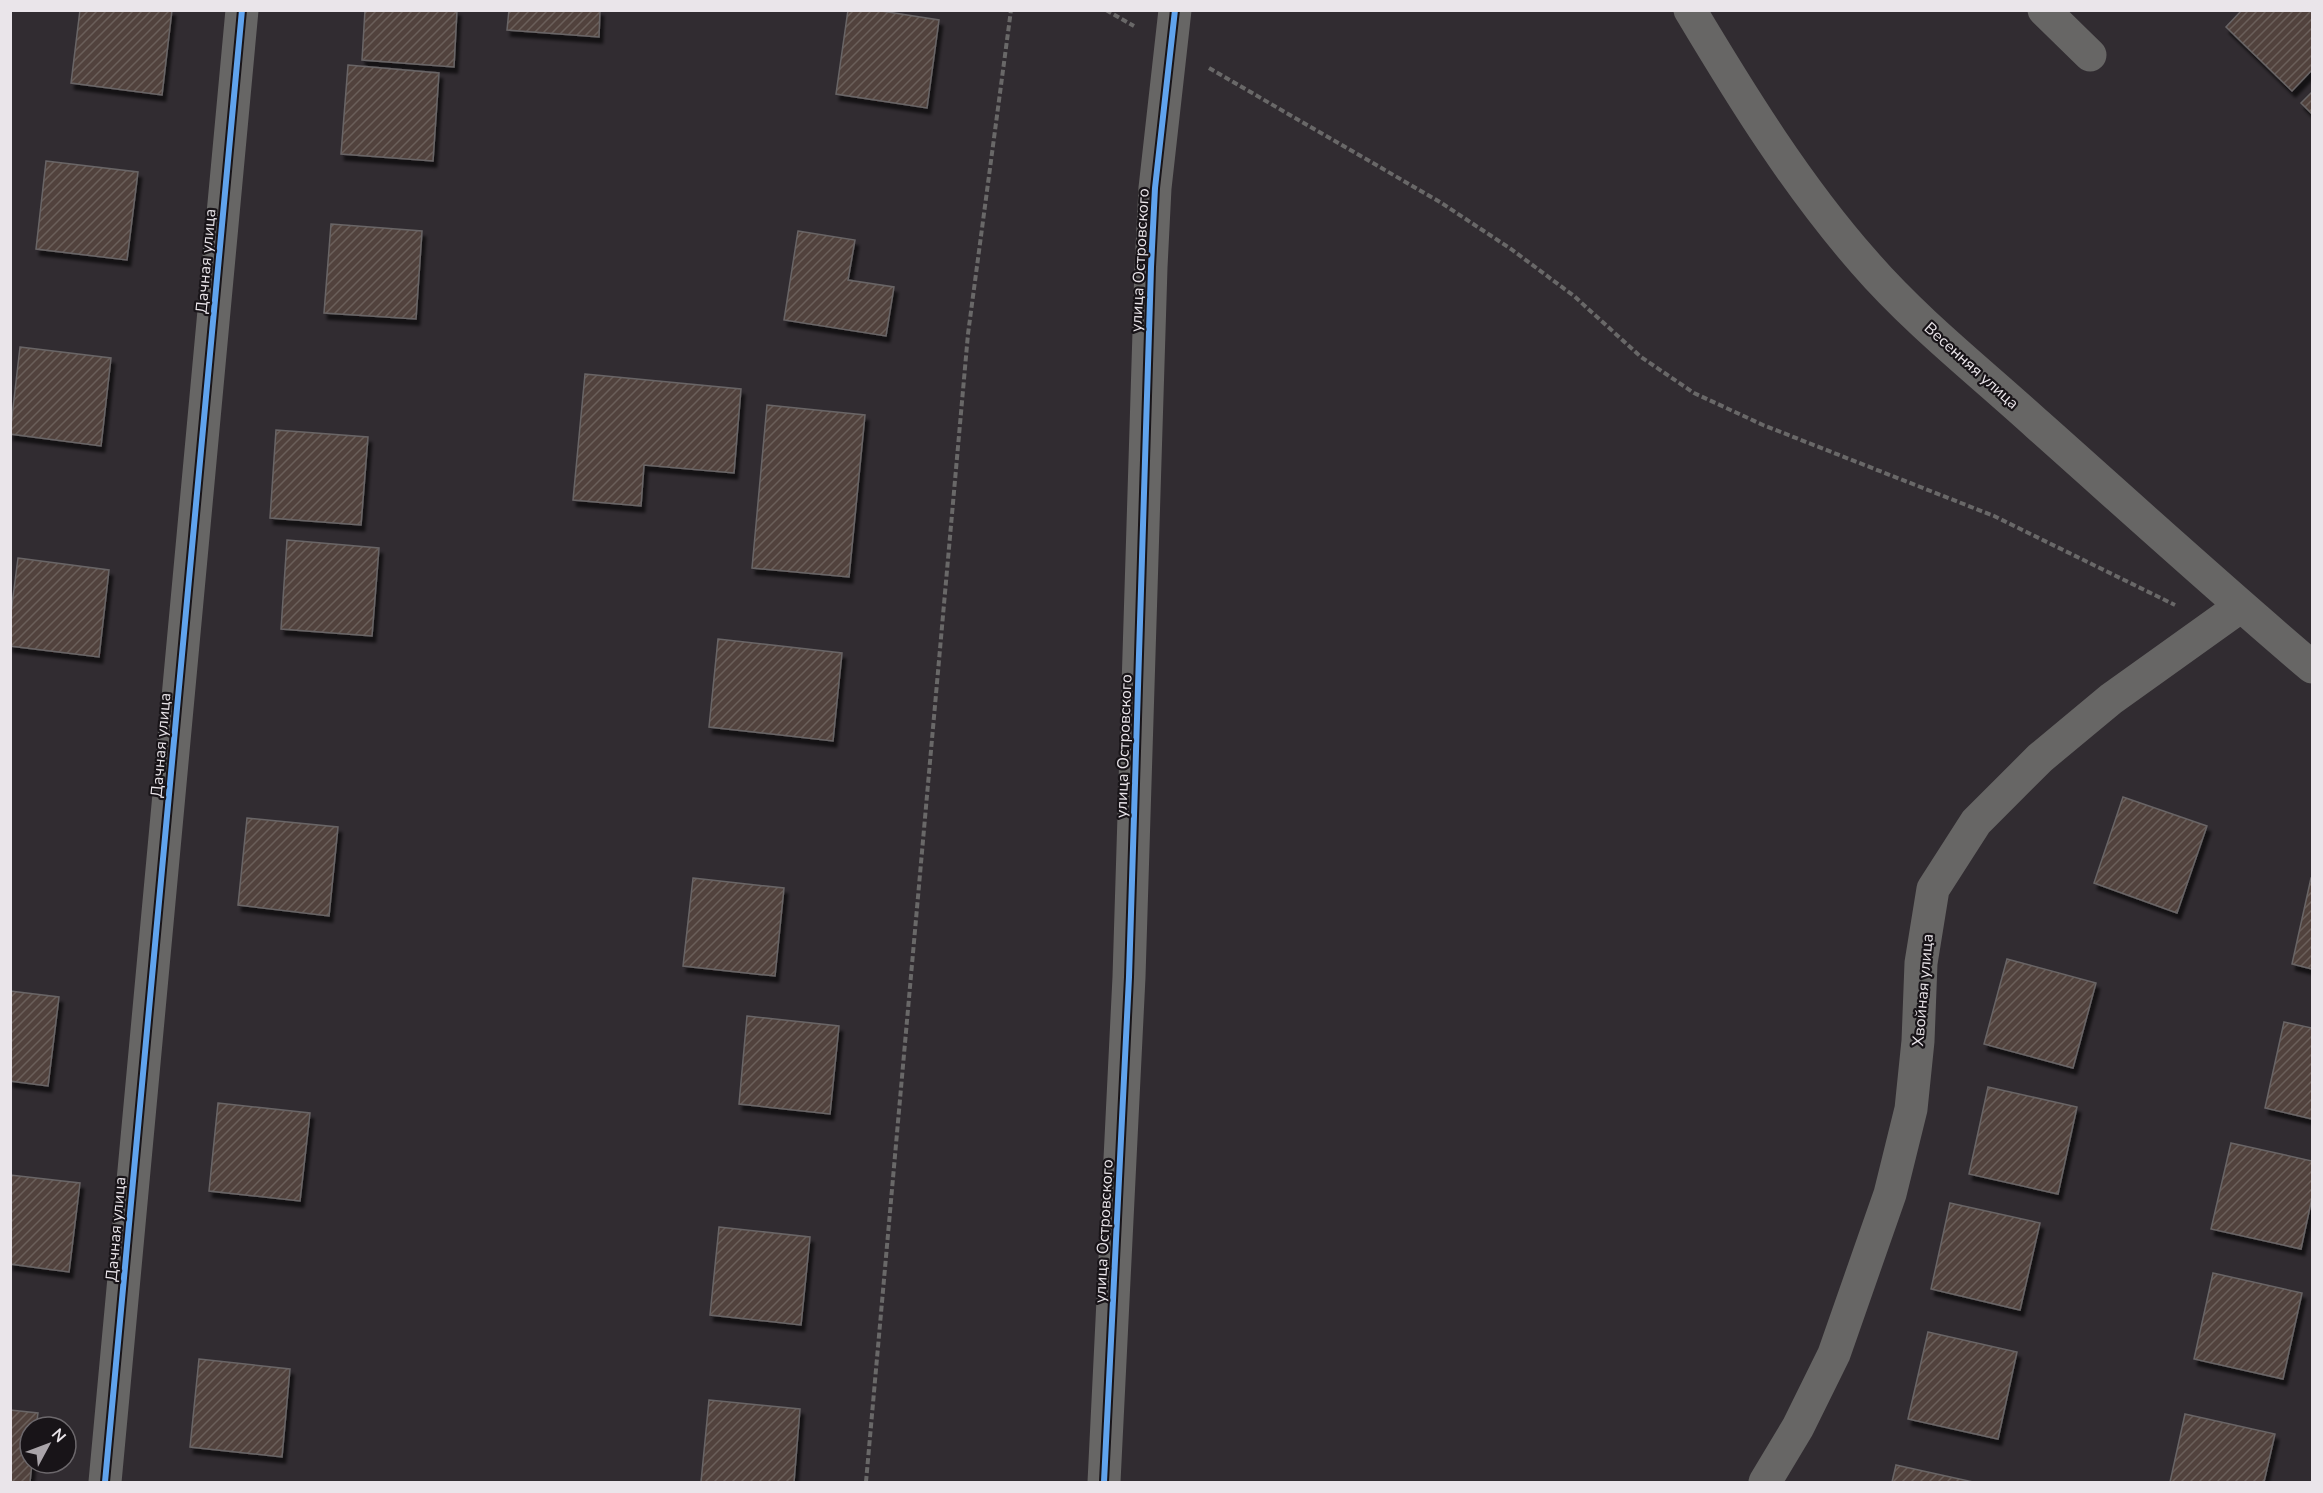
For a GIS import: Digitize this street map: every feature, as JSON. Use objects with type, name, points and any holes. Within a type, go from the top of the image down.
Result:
[{"type":"street","name":"Дачная улица","points":[[105,1482],[242,10]]},
{"type":"street","name":"улица Островского","points":[[1104,1482],[1129,977],[1151,267],[1155,188],[1175,10]]},
{"type":"street","name":"Весенняя улица","points":[[1690,10],[1727,72],[1798,179],[1864,262],[1920,319],[2228,615],[2313,667]]},
{"type":"street","points":[[2044,10],[2090,55]]},
{"type":"street","name":"Хвойная улица","points":[[1765,1482],[1798,1427],[1834,1354],[1890,1194],[1911,1110],[1918,1041],[1921,963],[1933,890],[1976,822],[2040,758],[2111,699],[2228,615]]},
{"type":"path","points":[[866,1482],[960,409],[1011,10]]},
{"type":"path","points":[[1106,10],[1440,202],[1502,243],[1574,296],[1641,357],[1694,393],[1763,425],[1994,516],[2228,615]]},
{"type":"building","points":[[80,10],[172,10],[162,95],[71,83]]},
{"type":"building","points":[[365,10],[457,10],[454,67],[362,60]]},
{"type":"building","points":[[509,10],[600,10],[599,37],[507,30]]},
{"type":"building","points":[[848,10],[875,10],[939,20],[927,108],[836,94]]},
{"type":"building","points":[[2242,10],[2312,10],[2312,70],[2292,91],[2226,27]]},
{"type":"building","points":[[348,65],[439,73],[433,161],[341,154]]},
{"type":"building","points":[[2312,92],[2312,114],[2301,103]]},
{"type":"building","points":[[46,161],[138,172],[127,260],[36,249]]},
{"type":"building","points":[[331,224],[422,231],[416,319],[324,313]]},
{"type":"building","points":[[798,231],[855,240],[848,280],[894,287],[886,336],[784,320]]},
{"type":"building","points":[[20,347],[111,358],[101,446],[10,434]]},
{"type":"building","points":[[585,374],[741,389],[734,473],[644,465],[641,506],[573,500]]},
{"type":"building","points":[[767,405],[865,415],[849,577],[752,568]]},
{"type":"building","points":[[276,430],[368,437],[361,525],[270,518]]},
{"type":"building","points":[[287,540],[379,548],[372,636],[281,629]]},
{"type":"building","points":[[18,558],[109,570],[99,657],[10,646],[10,620]]},
{"type":"building","points":[[718,639],[842,653],[833,741],[709,727]]},
{"type":"building","points":[[2123,797],[2207,826],[2177,913],[2094,883]]},
{"type":"building","points":[[247,818],[338,827],[329,916],[238,905]]},
{"type":"building","points":[[693,878],[784,888],[775,976],[683,966]]},
{"type":"building","points":[[2312,878],[2312,969],[2292,964]]},
{"type":"building","points":[[2007,959],[2096,983],[2073,1068],[1984,1044]]},
{"type":"building","points":[[10,991],[59,997],[48,1086],[10,1081]]},
{"type":"building","points":[[747,1016],[839,1026],[830,1114],[739,1104]]},
{"type":"building","points":[[2284,1022],[2312,1028],[2312,1119],[2265,1108]]},
{"type":"building","points":[[1988,1087],[2077,1107],[2058,1194],[1969,1174]]},
{"type":"building","points":[[218,1103],[310,1113],[300,1201],[209,1191]]},
{"type":"building","points":[[2231,1143],[2312,1161],[2312,1198],[2301,1249],[2211,1229]]},
{"type":"building","points":[[10,1175],[80,1183],[69,1272],[10,1264]]},
{"type":"building","points":[[1950,1203],[2040,1223],[2020,1310],[1931,1289]]},
{"type":"building","points":[[719,1227],[810,1237],[801,1325],[710,1315]]},
{"type":"building","points":[[2213,1273],[2302,1293],[2283,1379],[2194,1359]]},
{"type":"building","points":[[1928,1332],[2017,1352],[1998,1439],[1908,1419]]},
{"type":"building","points":[[199,1359],[290,1369],[282,1457],[190,1447]]},
{"type":"building","points":[[709,1400],[800,1409],[794,1482],[701,1482]]},
{"type":"building","points":[[10,1410],[38,1413],[38,1415],[18,1415],[18,1475],[31,1475],[30,1482],[10,1482]]},
{"type":"building","points":[[2185,1414],[2275,1434],[2264,1482],[2170,1482]]},
{"type":"building","points":[[1896,1465],[1973,1482],[1892,1482]]},
{"type":"cycle path","points":[[105,1482],[242,10]]},
{"type":"cycle path","points":[[1104,1482],[1129,977],[1151,267],[1155,188],[1175,10]]}]
